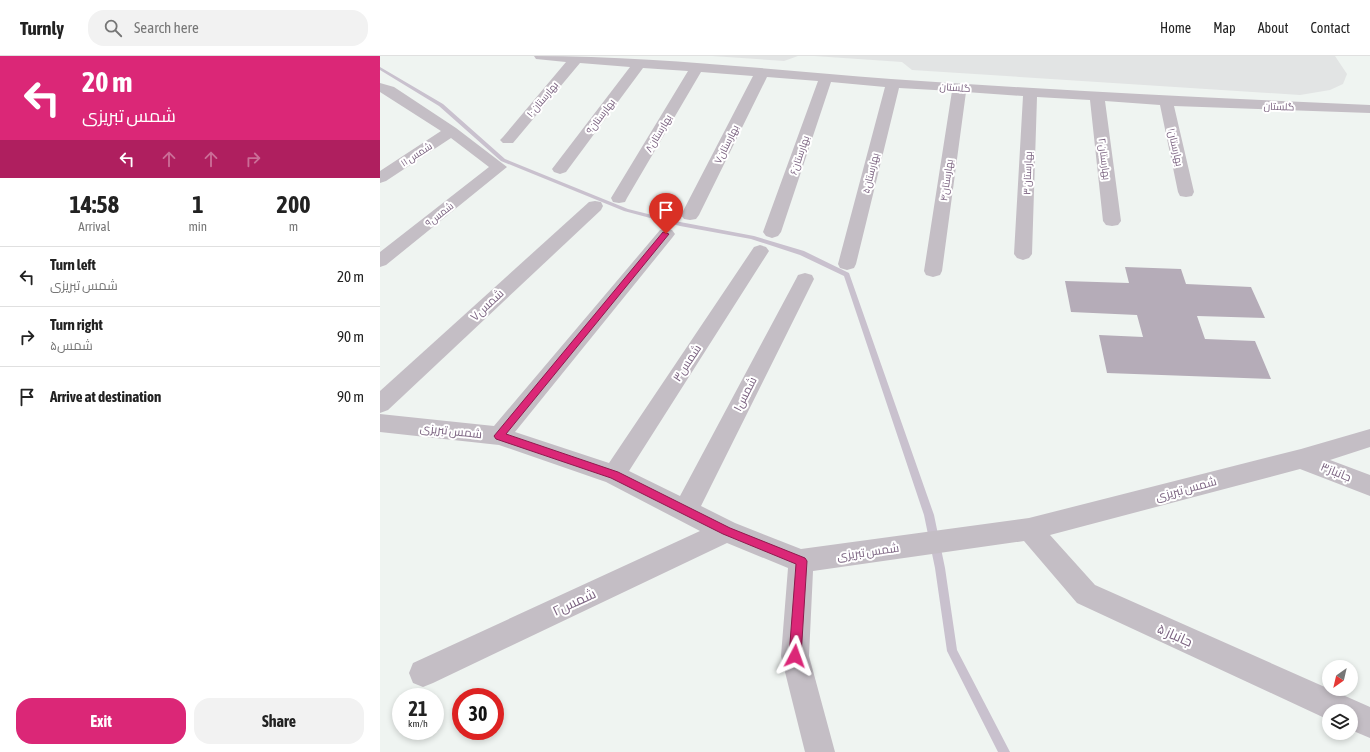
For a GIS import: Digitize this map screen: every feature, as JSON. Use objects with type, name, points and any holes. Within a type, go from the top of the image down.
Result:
[{"type":"street","name":"گلستان","points":[[541,56],[1097,97],[1370,109]]},
{"type":"street","name":"بهارستان ۱۰","points":[[508,140],[576,59]]},
{"type":"street","name":"بهارستان۹","points":[[560,169],[639,64]]},
{"type":"street","name":"بهارستان۸","points":[[619,198],[697,68]]},
{"type":"street","name":"بهارستان۷","points":[[690,215],[762,73]]},
{"type":"street","name":"بهارستان۶","points":[[772,232],[826,78]]},
{"type":"street","name":"بهارستان۵","points":[[847,264],[893,83]]},
{"type":"street","name":"بهارستان۴","points":[[933,271],[960,88]]},
{"type":"street","points":[[383,91],[451,131]]},
{"type":"street","name":"بهارستان ۳","points":[[1023,254],[1030,92]]},
{"type":"street","name":"بهارستان ۲","points":[[1097,97],[1112,221]]},
{"type":"street","name":"بهارستان۱","points":[[1166,101],[1186,192]]},
{"type":"street","name":"شمس۹","points":[[380,261],[499,167],[451,131]]},
{"type":"street","name":"شمس ۱۱","points":[[380,178],[451,131]]},
{"type":"street","name":"شمس۷","points":[[380,404],[595,206]]},
{"type":"street","points":[[499,436],[666,234]]},
{"type":"street","name":"شمس۳","points":[[614,475],[760,252]]},
{"type":"street","name":"شمس۱","points":[[686,510],[805,279]]},
{"type":"street","name":"شمس تبریزی","points":[[380,423],[499,436],[614,475],[726,531],[801,561],[1029,529],[1301,458],[1370,438]]},
{"type":"street","name":"جانباز۳","points":[[1301,458],[1370,486]]},
{"type":"street","name":"جانباز ۵","points":[[1029,529],[1086,594],[1328,704]]},
{"type":"street","name":"شمس۲","points":[[423,673],[726,531]]},
{"type":"street","points":[[801,561],[795,656],[820,752]]},
{"type":"street","points":[[1358,717],[1370,723]]},
{"type":"shaded area","points":[[712,56],[798,56],[784,61]]},
{"type":"shaded area","points":[[814,56],[1335,56],[1347,74],[1343,84],[1330,90],[1300,95],[912,70],[902,62]]},
{"type":"building","points":[[1125,267],[1181,269],[1186,284],[1251,287],[1265,318],[1197,316],[1205,339],[1255,341],[1271,379],[1107,373],[1099,335],[1143,337],[1137,315],[1071,312],[1065,281],[1129,283]]},
{"type":"waterway","points":[[380,68],[441,105],[503,160],[626,210],[680,224],[752,237],[802,253],[847,275],[929,515],[940,568],[952,651],[1004,752]]},
{"type":"route","points":[[666,234],[499,436],[614,475],[726,531],[801,561],[795,656]]}]
